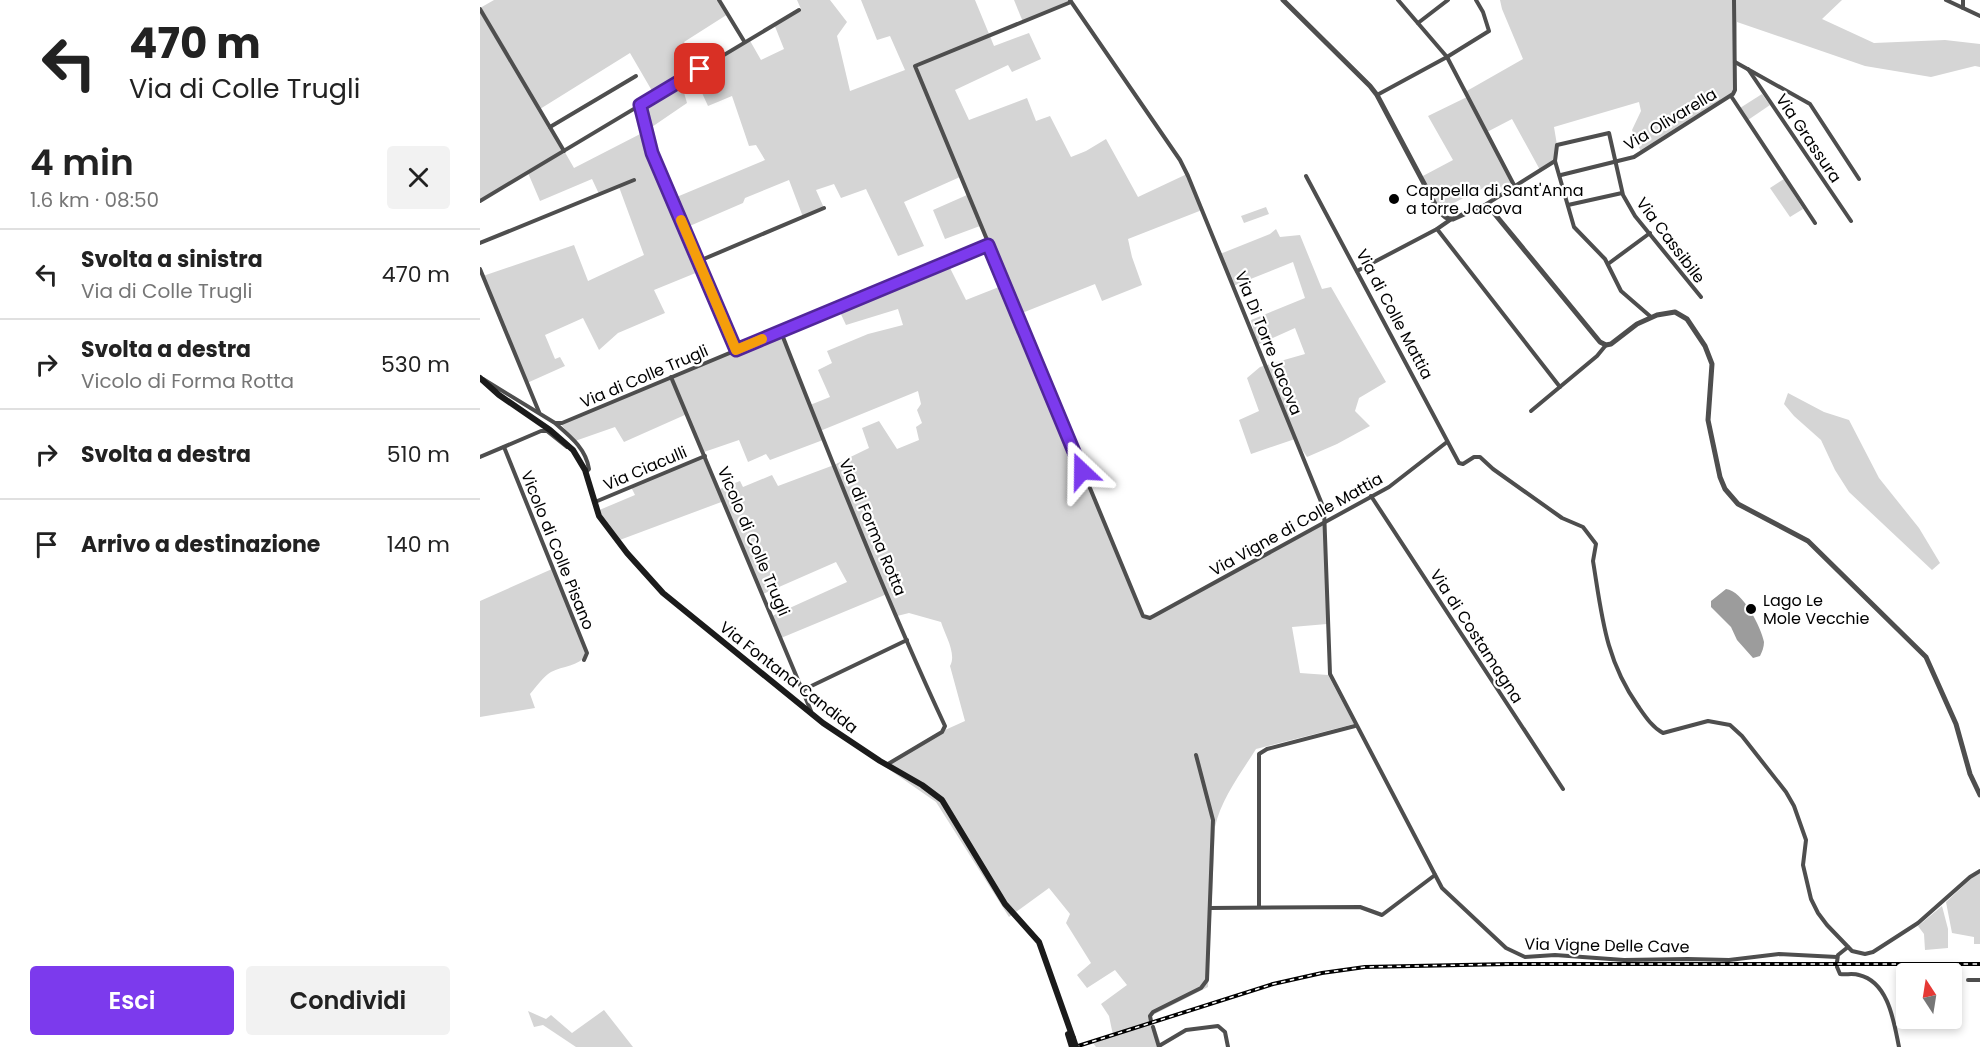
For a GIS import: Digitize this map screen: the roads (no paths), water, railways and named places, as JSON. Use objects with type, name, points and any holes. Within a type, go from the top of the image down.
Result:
[{"type":"main road","name":"Via Fontana Candida","points":[[480,378],[502,398],[571,448],[586,473],[599,515],[613,536],[662,592],[813,716],[887,765],[926,787],[946,805],[1004,902],[1039,942],[1072,1043]]},
{"type":"street","points":[[719,0],[744,41]]},
{"type":"street","points":[[1283,0],[1352,66],[1377,95],[1437,208],[1446,218],[1450,219]]},
{"type":"street","points":[[1398,0],[1447,57],[1515,187]]},
{"type":"street","points":[[1418,23],[1448,0]]},
{"type":"street","points":[[1377,95],[1489,31],[1483,12],[1476,0]]},
{"type":"street","name":"Via Olivarella","points":[[1561,175],[1634,157],[1731,96],[1735,90],[1734,0]]},
{"type":"street","points":[[1946,0],[1980,16]]},
{"type":"street","points":[[1963,0],[1963,8]]},
{"type":"street","points":[[988,245],[915,66],[1071,1]]},
{"type":"street","name":"Via Di Torre Jacova","points":[[1071,1],[1188,174],[1323,505],[1326,521],[1329,670],[1355,726]]},
{"type":"street","points":[[480,9],[564,151]]},
{"type":"street","points":[[480,201],[799,10]]},
{"type":"street","points":[[1735,62],[1810,104],[1859,179]]},
{"type":"street","name":"Via Grassura","points":[[1748,69],[1851,221]]},
{"type":"street","points":[[550,127],[636,76]]},
{"type":"street","points":[[1731,96],[1815,223]]},
{"type":"street","points":[[640,105],[651,150],[736,350]]},
{"type":"street","name":"Via Cassibile","points":[[1555,161],[1557,145],[1609,132],[1622,193],[1635,216],[1701,297]]},
{"type":"street","points":[[1357,271],[1437,229],[1450,219],[1485,205],[1555,161],[1561,175],[1575,229],[1608,264],[1622,291],[1651,317]]},
{"type":"street","name":"Via di Colle Mattia","points":[[1306,176],[1447,442],[1461,464],[1475,456],[1481,458],[1562,518],[1582,526],[1595,542],[1597,546],[1593,561],[1602,618],[1610,653],[1622,681],[1649,721],[1662,733],[1708,722],[1730,725],[1744,738],[1793,804],[1807,842],[1803,863],[1812,900],[1826,924],[1848,947]]},
{"type":"street","points":[[480,243],[634,180]]},
{"type":"street","points":[[1568,205],[1622,193]]},
{"type":"street","points":[[1485,205],[1497,214],[1593,335],[1606,345]]},
{"type":"street","points":[[699,261],[824,208]]},
{"type":"street","points":[[1437,229],[1560,387]]},
{"type":"street","points":[[1608,264],[1650,233]]},
{"type":"street","name":"Via di Colle Trugli","points":[[548,418],[557,423],[564,423],[988,245]]},
{"type":"street","name":"Via Vigne di Colle Mattia","points":[[988,245],[1145,618],[1150,618],[1398,481],[1447,442]]},
{"type":"street","points":[[480,269],[539,412]]},
{"type":"street","points":[[1531,411],[1597,356],[1606,345],[1637,324],[1651,317],[1673,311],[1682,314],[1695,329],[1710,356],[1713,373],[1708,422],[1720,479],[1727,491],[1738,504],[1810,542],[1926,657],[1957,726],[1969,772],[1980,795]]},
{"type":"street","name":"Via di Forma Rotta","points":[[781,332],[945,730],[887,765]]},
{"type":"street","name":"Vicolo di Colle Trugli","points":[[671,377],[813,716]]},
{"type":"street","points":[[480,378],[548,418],[581,448],[589,467],[586,473]]},
{"type":"street","points":[[480,457],[536,432],[544,431],[563,446],[571,448]]},
{"type":"street","name":"Vicolo di Colle Pisano","points":[[504,447],[587,653],[584,660]]},
{"type":"street","name":"Via Ciaculli","points":[[594,502],[705,456]]},
{"type":"street","name":"Via di Costamagna","points":[[1371,496],[1563,789]]},
{"type":"street","points":[[803,690],[907,640]]},
{"type":"street","points":[[1259,908],[1258,756],[1267,749],[1355,726]]},
{"type":"street","name":"Via Vigne Delle Cave","points":[[1355,726],[1443,889],[1514,953],[1526,957],[1557,955],[1622,960],[1688,958],[1729,960],[1773,954],[1837,962],[1840,974],[1862,976],[1877,986],[1892,1013],[1899,1047]]},
{"type":"street","points":[[1151,1021],[1150,1015],[1155,1011],[1206,983],[1213,818],[1196,755]]},
{"type":"street","points":[[1837,962],[1848,947],[1857,953],[1875,951],[1918,923],[1970,877],[1980,871]]},
{"type":"street","points":[[1210,908],[1360,907],[1379,915],[1386,914],[1435,875]]},
{"type":"street","points":[[1968,980],[1980,980]]},
{"type":"street","points":[[1153,1027],[1159,1047],[1188,1030],[1218,1026],[1225,1032],[1228,1047]]},
{"type":"railway","points":[[1075,1047],[1273,984],[1322,973],[1365,967],[1510,964],[1980,964]]},
{"type":"place","name":"Cappella di Sant'Anna a torre Jacova","points":[[1394,199]]},
{"type":"place","name":"Lago Le Mole Vecchie","points":[[1751,609]]}]
